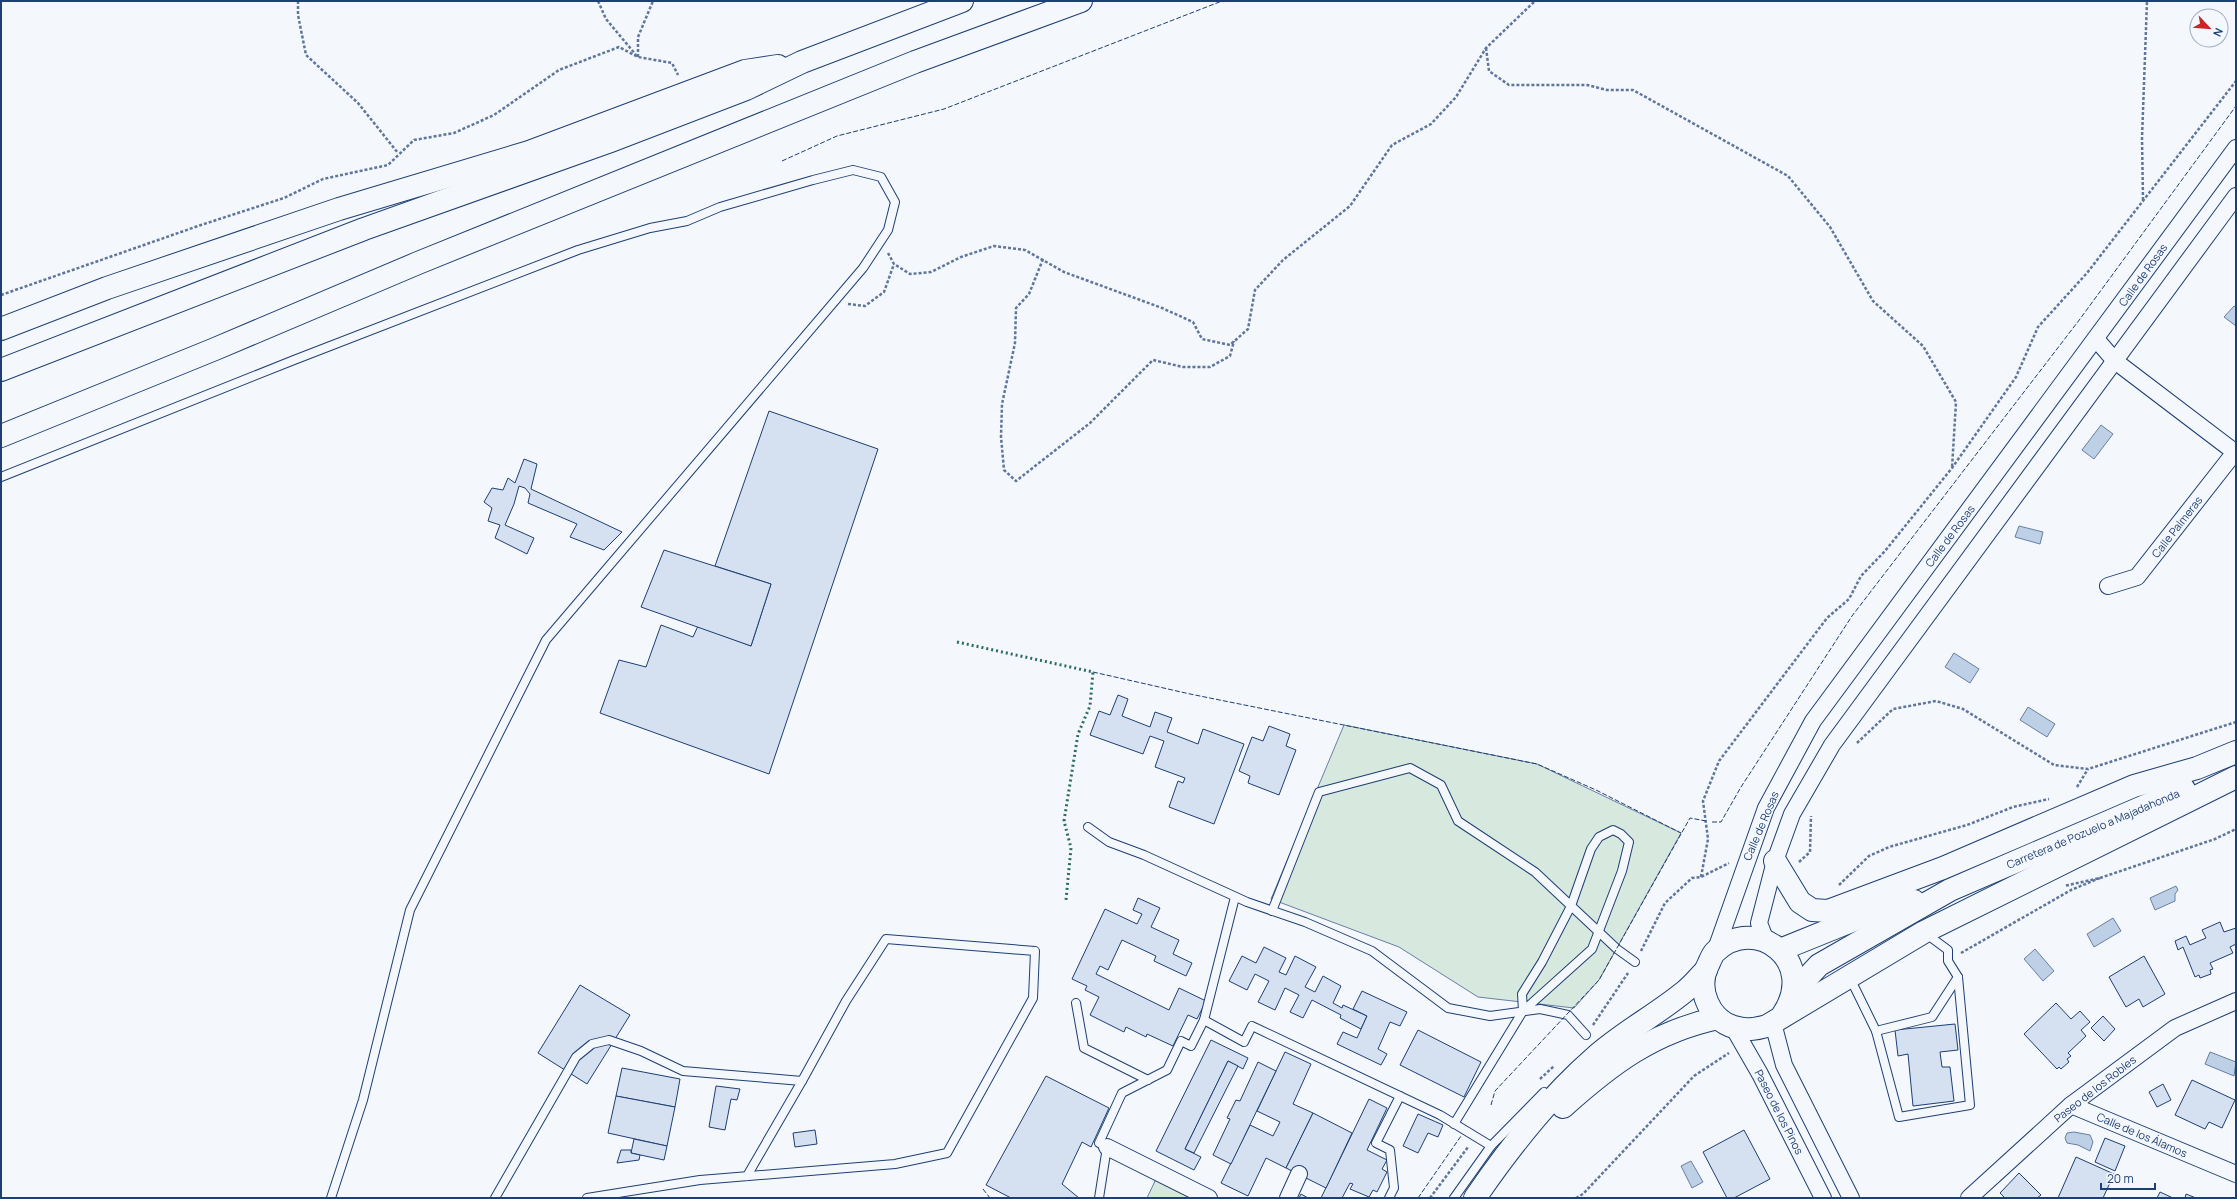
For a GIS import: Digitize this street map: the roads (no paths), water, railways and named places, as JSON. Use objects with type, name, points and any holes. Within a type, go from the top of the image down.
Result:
[{"type":"main road","points":[[1,370],[364,229],[629,134],[746,89],[802,62],[962,1]]},
{"type":"main road","points":[[1,436],[215,349],[425,260],[914,62],[1081,1]]},
{"type":"main road","points":[[1,329],[106,288],[331,211],[529,152],[745,71],[802,62]]},
{"type":"main road","points":[[1775,861],[1800,902],[1812,910],[1828,912],[1943,868],[2134,786],[2197,768],[2236,752]]},
{"type":"main road","name":"Carretera de Pozuelo a Majadahonda","points":[[1773,946],[1950,890],[2236,767]]},
{"type":"main road","points":[[1475,1198],[1532,1137],[1563,1107],[1611,1067],[1634,1051],[1666,1033],[1750,1030],[1778,1020],[1802,1007],[1924,932],[2236,778]]},
{"type":"main road","name":"Carretera de Pozuelo a Majadahonda","points":[[1794,992],[1819,965],[1950,890]]},
{"type":"main road","points":[[1475,1198],[1495,1167],[1549,1102],[1596,1056],[1623,1035],[1686,991],[1710,961],[1736,940],[1746,938],[1773,946],[1792,969],[1794,992],[1790,1005],[1778,1020]]},
{"type":"main road","points":[[1710,961],[1703,980],[1706,1001],[1731,1030]]},
{"type":"street","name":"Calle de Rosas","points":[[1710,961],[1766,808],[1813,721],[2236,148]]},
{"type":"street","points":[[1773,946],[1759,923],[1775,861],[1792,814],[1832,745],[2236,196]]},
{"type":"street","name":"Calle Palmeras","points":[[2096,339],[2115,361],[2236,452],[2137,578],[2108,586]]},
{"type":"street","name":"Paseo de los Robles","points":[[1969,1198],[2071,1105],[2175,1028],[2236,1001]]},
{"type":"street","points":[[1778,1020],[1784,1065],[1851,1198]]},
{"type":"street","name":"Paseo de los Pinos","points":[[1731,1030],[1824,1198]]},
{"type":"street","name":"Calle de los Álamos","points":[[2071,1105],[2236,1174]]},
{"type":"street","points":[[1107,1147],[1209,1198]]},
{"type":"street","points":[[1288,1198],[1299,1174]]},
{"type":"lane","points":[[1,477],[294,360],[578,250],[650,228],[687,220],[720,207],[853,170],[881,177],[894,202],[888,230],[863,268],[546,640],[410,910],[363,1100],[331,1198]]},
{"type":"lane","points":[[1272,910],[1319,792],[1410,768],[1441,786],[1458,821],[1535,872],[1617,949],[1635,962]]},
{"type":"lane","points":[[1088,827],[1108,842],[1144,855],[1236,897],[1306,922],[1372,951],[1448,1008],[1490,1016],[1540,1008],[1568,1015],[1586,1035]]},
{"type":"lane","points":[[1454,1124],[1523,1011],[1592,949],[1600,933],[1622,871],[1629,842],[1621,834],[1613,830],[1599,837],[1591,849],[1571,906],[1542,962],[1522,994],[1523,1011]]},
{"type":"lane","points":[[1099,1198],[1107,1147],[1099,1143],[1122,1093],[1167,1070],[1181,1041],[1191,1046],[1204,1020],[1236,897]]},
{"type":"lane","points":[[1849,978],[1876,1031],[1900,1117],[1970,1105],[1958,977],[1948,961],[1948,950],[1924,932]]},
{"type":"lane","points":[[587,1198],[700,1180],[895,1164],[947,1153],[1033,998],[1035,951],[886,939],[846,1001],[747,1176]]},
{"type":"lane","points":[[1876,1031],[1932,1017],[1958,977]]},
{"type":"lane","points":[[1076,1003],[1084,1048],[1148,1080]]},
{"type":"lane","points":[[1204,1020],[1244,1042],[1252,1026],[1400,1096],[1454,1124],[1491,1146]]},
{"type":"lane","points":[[1579,1060],[1596,1046],[1623,1035]]},
{"type":"lane","points":[[495,1198],[576,1057],[592,1044],[609,1040],[641,1051],[683,1071],[802,1081]]},
{"type":"lane","points":[[1454,1198],[1491,1146],[1550,1086]]},
{"type":"lane","points":[[1389,1198],[1394,1188],[1390,1150],[1376,1143],[1400,1096]]},
{"type":"water","points":[[2234,306],[2236,307],[2236,326],[2224,317]]},
{"type":"water","points":[[2101,425],[2113,434],[2094,459],[2082,450]]},
{"type":"water","points":[[2019,526],[2043,532],[2040,544],[2015,537]]},
{"type":"water","points":[[1954,653],[1979,669],[1970,683],[1945,667]]},
{"type":"water","points":[[2028,707],[2055,724],[2047,737],[2020,720]]},
{"type":"water","points":[[2176,886],[2178,890],[2175,894],[2175,901],[2155,910],[2150,898]]},
{"type":"water","points":[[2113,918],[2121,931],[2094,947],[2087,934]]},
{"type":"water","points":[[2035,949],[2054,971],[2043,981],[2024,959]]},
{"type":"water","points":[[2210,1052],[2236,1062],[2234,1076],[2205,1064]]},
{"type":"water","points":[[2074,1132],[2090,1135],[2093,1142],[2090,1151],[2078,1145],[2067,1143],[2065,1138],[2067,1133]]},
{"type":"water","points":[[1691,1161],[1703,1182],[1692,1188],[1681,1166]]}]
